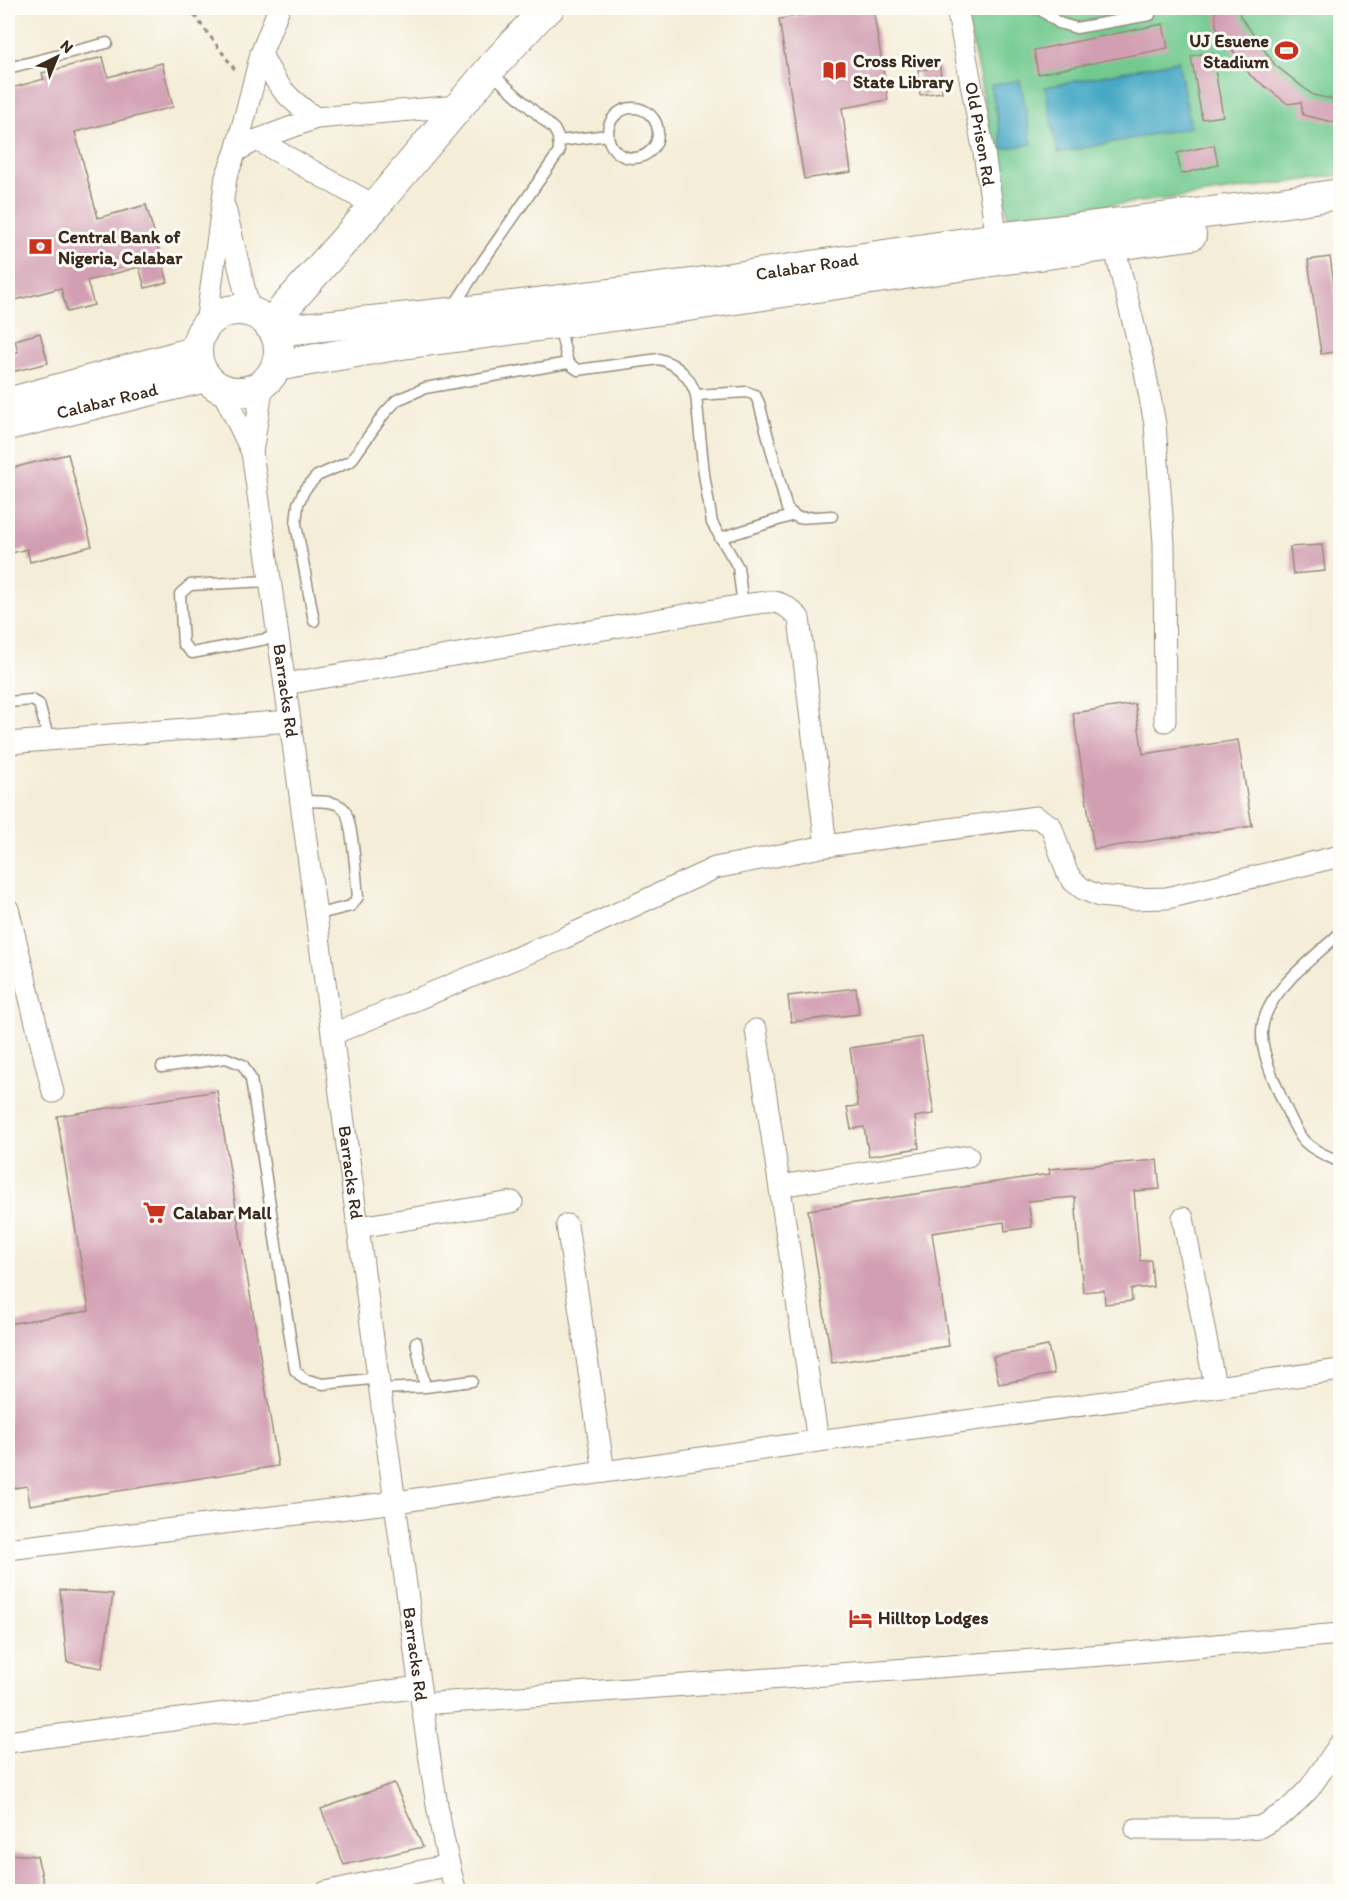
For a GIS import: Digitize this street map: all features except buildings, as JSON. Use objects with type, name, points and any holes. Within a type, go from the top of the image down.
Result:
[{"type":"main road","points":[[264,323],[375,206],[489,71],[549,8]]},
{"type":"main road","name":"Calabar Road","points":[[270,375],[402,344],[814,288],[999,249],[1341,194]]},
{"type":"main road","name":"Calabar Road","points":[[264,323],[449,313],[999,249],[1114,245],[1341,215]]},
{"type":"main road","points":[[238,310],[264,323],[278,342],[279,354],[270,375],[255,388],[238,392],[208,360],[215,317],[226,311],[238,310]]},
{"type":"main road","name":"Calabar Road","points":[[8,402],[208,360]]},
{"type":"main road","name":"Calabar Road","points":[[8,426],[208,360]]},
{"type":"street","points":[[208,360],[222,195],[261,54],[279,8]]},
{"type":"street","name":"Old Prison Rd","points":[[957,8],[999,249]]},
{"type":"street","points":[[261,54],[269,71],[289,99],[316,118]]},
{"type":"street","points":[[236,150],[316,118],[459,106]]},
{"type":"street","points":[[257,140],[375,206]]},
{"type":"street","points":[[222,195],[264,323]]},
{"type":"street","points":[[1114,245],[1144,366],[1155,424],[1164,543],[1165,721]]},
{"type":"street","name":"Barracks Rd","points":[[208,360],[252,452],[333,1034],[421,1696],[434,1784],[456,1892]]},
{"type":"street","name":"Barracks Rd","points":[[252,452],[270,375]]},
{"type":"street","points":[[285,684],[743,605],[776,602],[788,605],[799,618],[826,846]]},
{"type":"street","points":[[8,743],[290,721]]},
{"type":"street","points":[[333,1034],[562,939],[715,868],[826,846],[1036,817],[1051,826],[1067,872],[1083,890],[1099,896],[1129,899],[1167,898],[1341,856]]},
{"type":"street","points":[[8,909],[16,971],[53,1092]]},
{"type":"street","points":[[756,1030],[818,1441]]},
{"type":"street","points":[[780,1186],[968,1156]]},
{"type":"street","points":[[359,1227],[512,1202]]},
{"type":"street","points":[[1183,1218],[1215,1386]]},
{"type":"street","points":[[567,1225],[604,1472]]},
{"type":"street","points":[[8,1549],[396,1502],[818,1441],[1341,1370]]},
{"type":"street","points":[[8,1742],[421,1696],[1103,1655],[1341,1634]]},
{"type":"street","points":[[1136,1829],[1260,1827],[1287,1811],[1309,1789],[1341,1744]]},
{"type":"street","points":[[326,1892],[449,1865]]},
{"type":"lane","points":[[1038,8],[1059,23],[1076,28],[1150,15]]},
{"type":"lane","points":[[8,68],[106,43]]},
{"type":"lane","points":[[449,313],[560,152],[559,141],[554,129],[489,71]]},
{"type":"lane","points":[[635,107],[648,112],[657,123],[658,138],[652,150],[639,157],[625,157],[613,148],[608,135],[611,121],[621,111],[635,107]]},
{"type":"lane","points":[[559,141],[608,135]]},
{"type":"lane","points":[[558,323],[568,363],[578,370],[659,359],[671,362],[692,383],[696,395],[704,474],[712,523],[738,567],[743,605]]},
{"type":"lane","points":[[314,621],[296,524],[298,504],[305,489],[317,476],[351,461],[384,414],[398,400],[425,388],[568,363]]},
{"type":"lane","points":[[696,395],[747,392],[755,395],[787,509],[798,518],[832,516]]},
{"type":"lane","points":[[720,538],[794,515]]},
{"type":"lane","points":[[270,581],[190,585],[180,594],[183,644],[192,653],[277,637]]},
{"type":"lane","points":[[8,702],[32,700],[39,704],[49,740]]},
{"type":"lane","points":[[301,801],[333,803],[343,808],[350,820],[358,897],[351,906],[315,915]]},
{"type":"lane","points":[[1341,933],[1275,996],[1266,1014],[1262,1033],[1264,1054],[1297,1132],[1317,1152],[1341,1162]]},
{"type":"lane","points":[[162,1067],[226,1058],[243,1065],[251,1079],[295,1370],[304,1380],[323,1384],[425,1387],[472,1381]]},
{"type":"lane","points":[[416,1342],[425,1387]]},
{"type":"path","points":[[189,8],[252,92]]},
{"type":"green space","points":[[965,8],[1340,8],[1340,175],[1184,197],[1008,217]]},
{"type":"water","points":[[1178,61],[1191,127],[1058,153],[1045,87]]},
{"type":"water","points":[[1020,80],[1032,144],[1003,149],[991,85]]},
{"type":"place","name":"UJ Esuene Stadium","points":[[1287,51]]},
{"type":"place","name":"Cross River State Library","points":[[835,71]]},
{"type":"place","name":"Central Bank of Nigeria, Calabar","points":[[40,247]]},
{"type":"place","name":"Calabar Mall","points":[[155,1213]]},
{"type":"place","name":"Hilltop Lodges","points":[[860,1618]]}]
